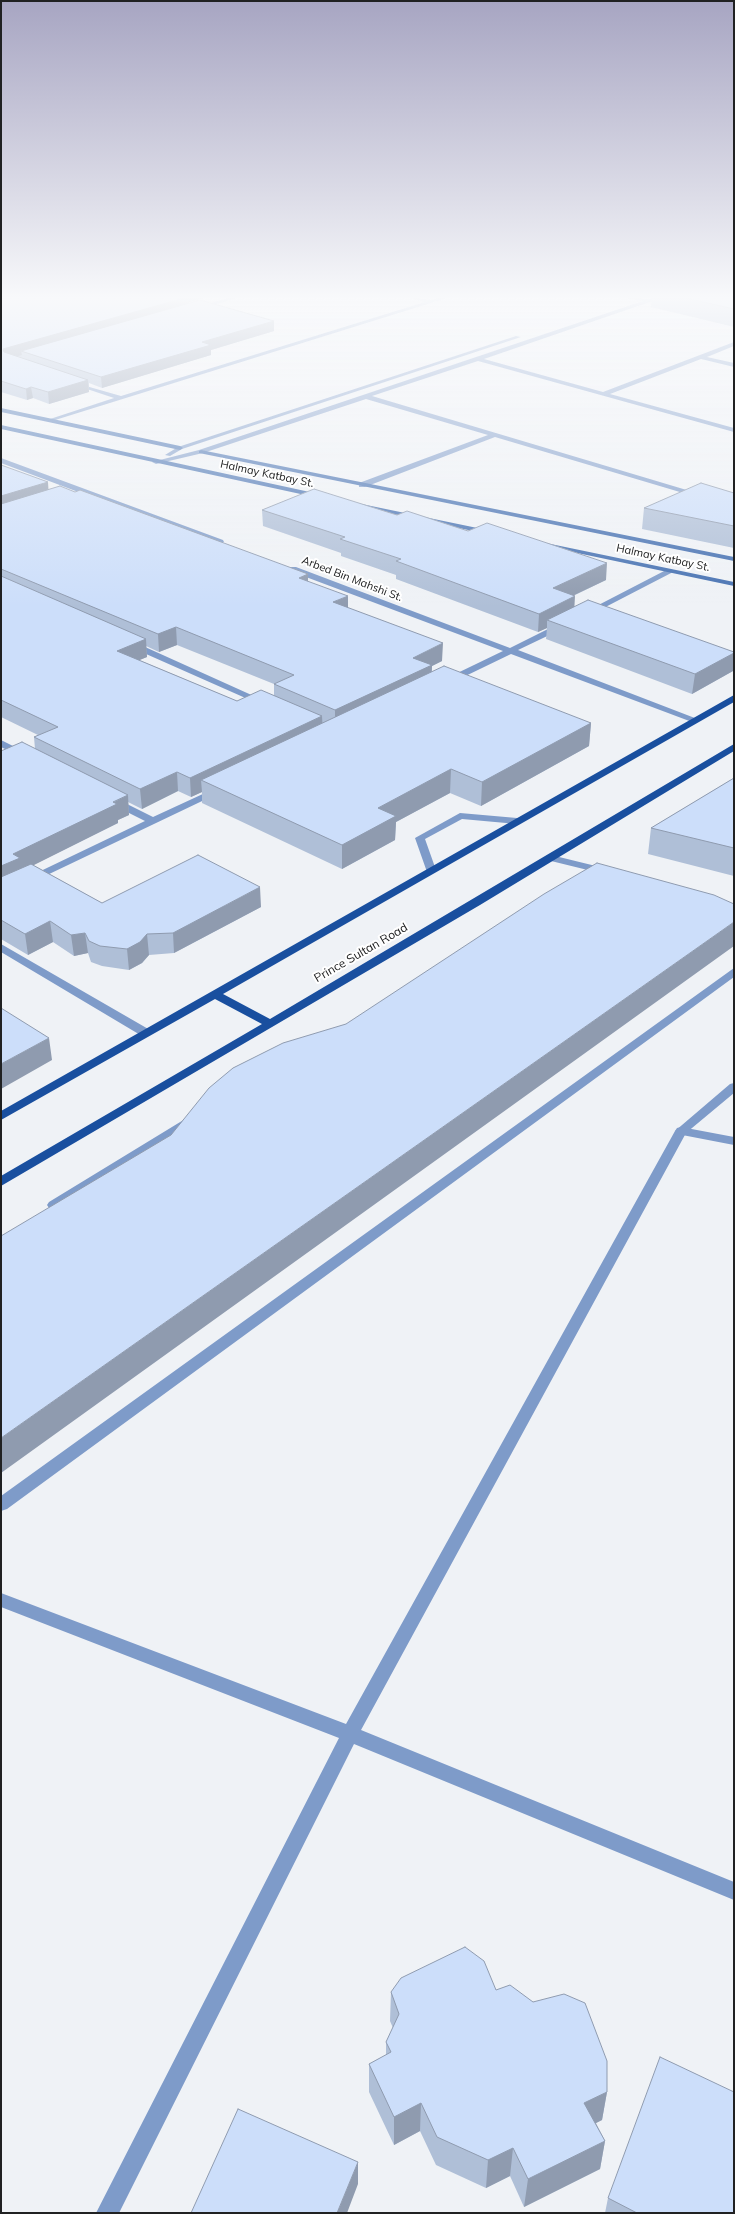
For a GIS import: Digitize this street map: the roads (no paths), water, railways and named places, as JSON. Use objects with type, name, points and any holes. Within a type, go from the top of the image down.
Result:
[{"type":"main road","points":[[1,1116],[734,698]]},
{"type":"main road","name":"Prince Sultan Road","points":[[1,1182],[551,858],[734,747]]},
{"type":"main road","points":[[214,994],[269,1023]]},
{"type":"street","points":[[50,420],[114,400]]},
{"type":"street","points":[[156,462],[180,448],[325,400]]},
{"type":"street","points":[[156,462],[201,452],[357,400]]},
{"type":"street","points":[[378,400],[705,498]]},
{"type":"street","points":[[626,400],[734,430]]},
{"type":"street","name":"Halmay Katbay St.","points":[[1,410],[362,485],[734,559]]},
{"type":"street","name":"Halmay Katbay St.","points":[[1,426],[156,462],[331,499]]},
{"type":"street","points":[[362,485],[495,435]]},
{"type":"street","points":[[1,460],[233,546]]},
{"type":"street","points":[[66,497],[84,491]]},
{"type":"street","points":[[350,503],[496,534]]},
{"type":"street","name":"Halmay Katbay St.","points":[[535,542],[734,584]]},
{"type":"street","name":"Arbed Bin Mahshi St.","points":[[288,567],[695,720]]},
{"type":"street","points":[[440,684],[511,651],[671,571]]},
{"type":"street","points":[[118,639],[272,707]]},
{"type":"street","points":[[1,743],[35,761]]},
{"type":"street","points":[[1,894],[231,784]]},
{"type":"street","points":[[102,795],[153,821]]},
{"type":"street","points":[[431,870],[420,838],[460,816],[517,821]]},
{"type":"street","points":[[551,858],[617,875]]},
{"type":"street","points":[[580,880],[597,870]]},
{"type":"street","points":[[1,947],[146,1033]]},
{"type":"street","points":[[1,1505],[734,971]]},
{"type":"street","points":[[106,2213],[350,1734],[681,1131],[734,1087]]},
{"type":"street","points":[[42,1212],[198,1114]]},
{"type":"street","points":[[681,1131],[734,1141]]},
{"type":"street","points":[[1,1600],[350,1734],[734,1891]]}]
